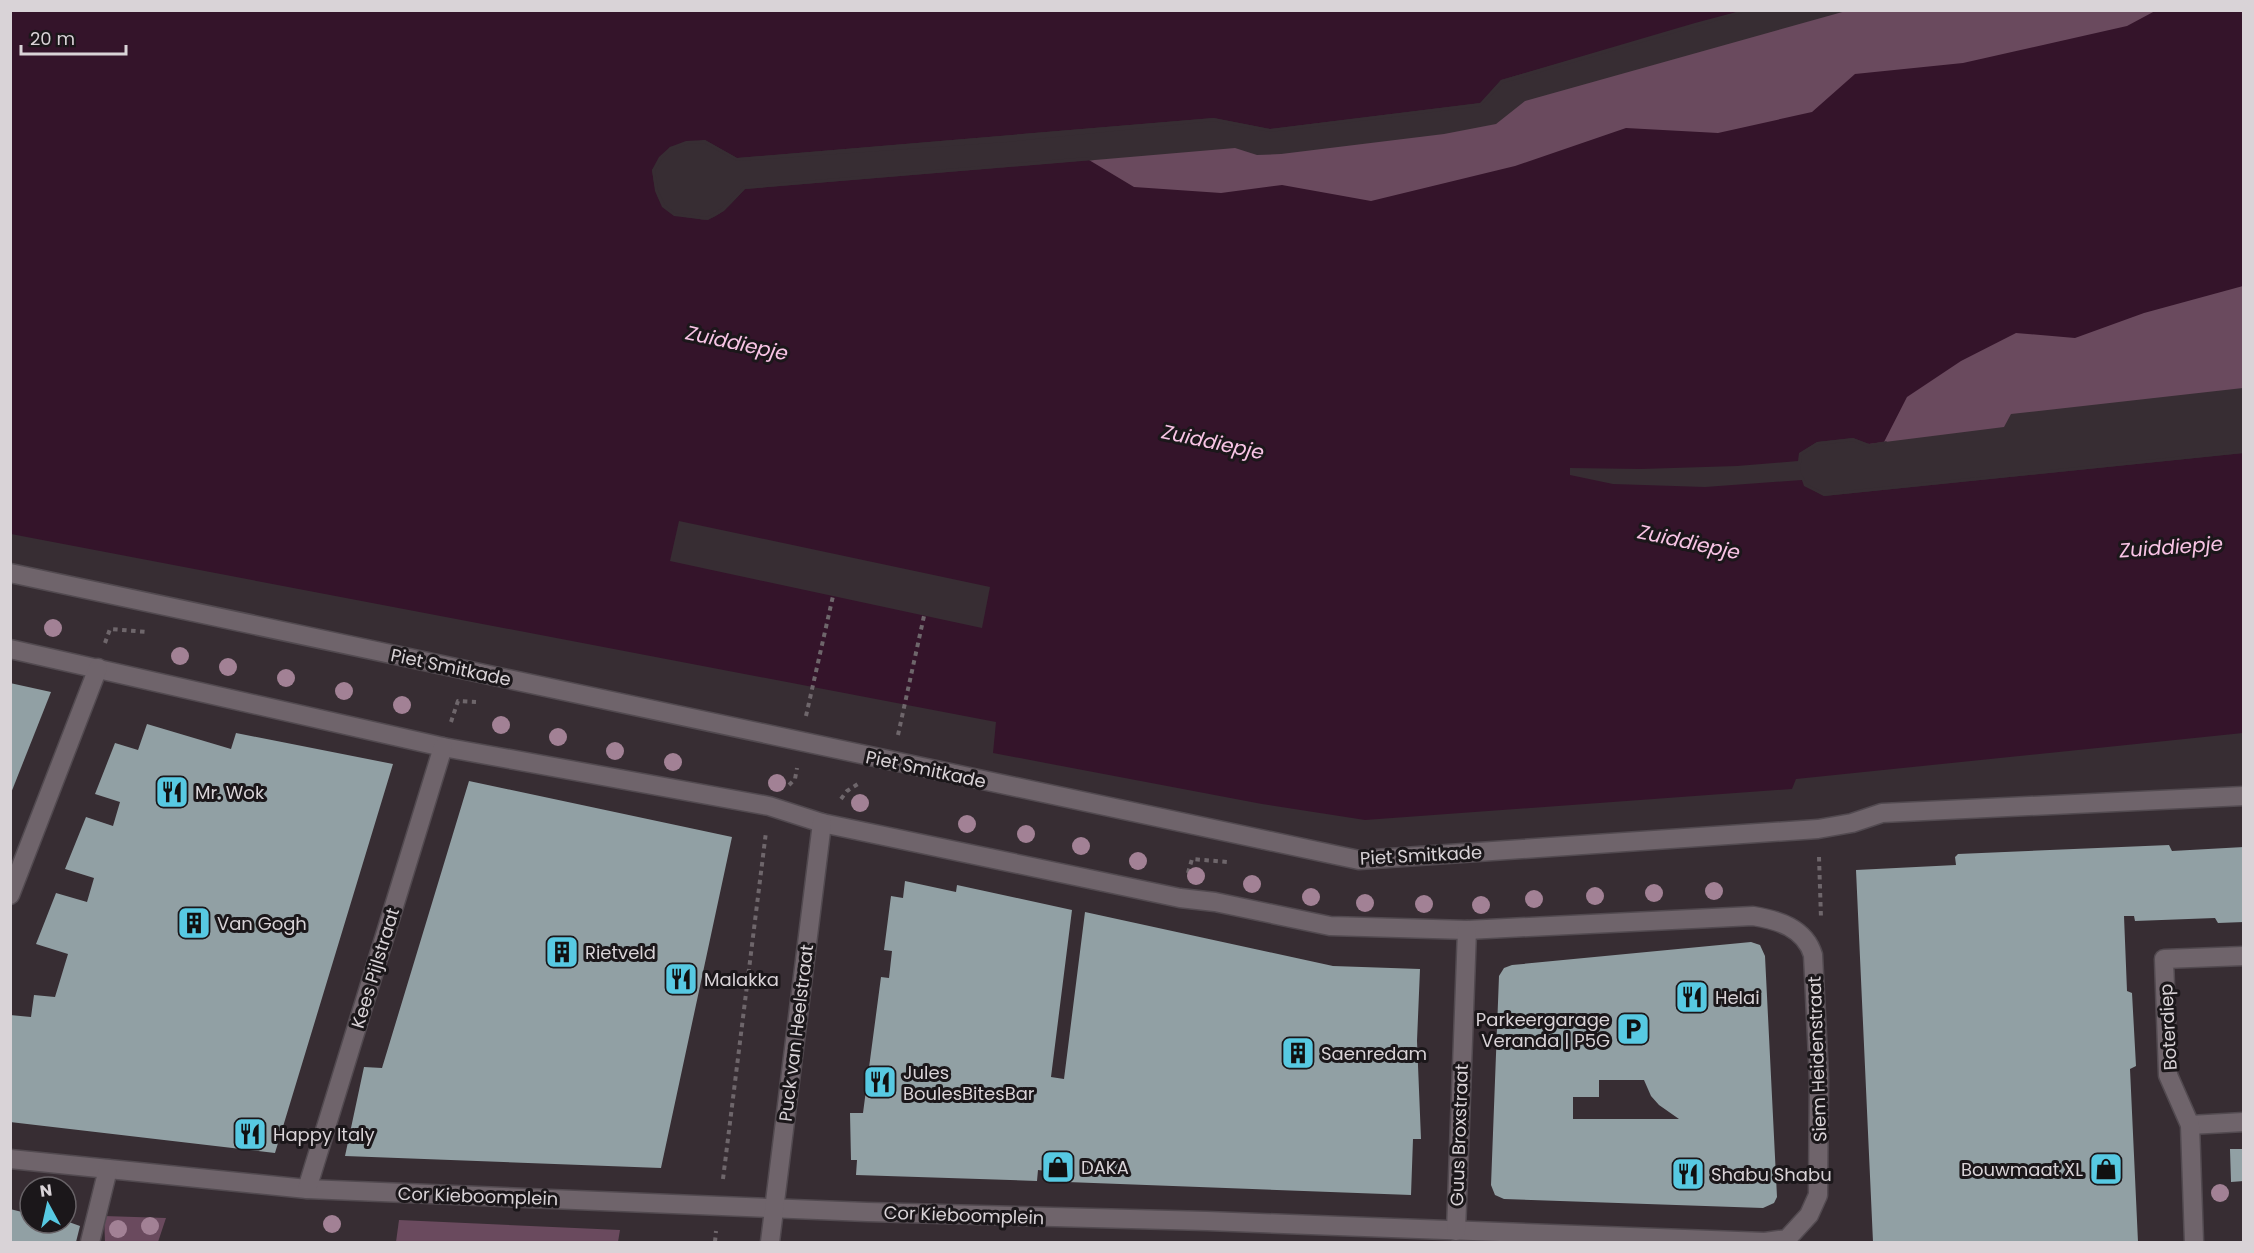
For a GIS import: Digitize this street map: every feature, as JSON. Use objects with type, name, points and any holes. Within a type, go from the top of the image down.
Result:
[{"type":"street","name":"Piet Smitkade","points":[[10,573],[1359,860],[1818,829],[1852,824],[1882,813],[2244,796]]},
{"type":"street","points":[[10,649],[443,747],[769,807],[822,823],[1180,898],[1215,902],[1330,926],[1467,930],[1753,916],[1788,925],[1802,936]]},
{"type":"street","points":[[10,895],[98,668]]},
{"type":"street","name":"Kees Pijlstraat","points":[[307,1189],[443,747]]},
{"type":"street","name":"Puck van Heelstraat","points":[[770,1242],[822,823]]},
{"type":"street","name":"Guus Broxstraat","points":[[1456,1231],[1467,930]]},
{"type":"street","name":"Siem Heidenstraat","points":[[1802,936],[1810,945],[1813,955],[1819,1078],[1819,1186],[1818,1195],[1809,1215]]},
{"type":"street","name":"Boterdiep","points":[[2194,1242],[2190,1125],[2168,1075],[2164,959],[2244,956]]},
{"type":"street","points":[[2190,1125],[2244,1122]]},
{"type":"street","name":"Cor Kieboomplein","points":[[10,1159],[107,1176],[307,1189],[867,1212],[1206,1221],[1273,1234],[1456,1231],[1765,1242],[1787,1239],[1809,1215]]},
{"type":"street","points":[[90,1242],[107,1176]]},
{"type":"path","points":[[812,689],[832,596]]},
{"type":"path","points":[[904,705],[924,616]]},
{"type":"path","points":[[720,1205],[769,807]]},
{"type":"path","points":[[1802,936],[1821,918],[1818,829]]},
{"type":"shaded area","points":[[1846,11],[2243,11],[2243,388],[2011,414],[2004,427],[1869,444],[1657,253],[813,184],[1235,148],[1257,155],[1281,154],[1444,134],[1496,124],[1525,101]]},
{"type":"shaded area","points":[[104,1216],[166,1218],[158,1242],[105,1242]]},
{"type":"shaded area","points":[[399,1220],[620,1230],[618,1242],[396,1242]]},
{"type":"water","name":"Zuiddiepje","points":[[10,11],[1741,11],[1501,80],[1481,103],[1270,129],[1213,118],[737,158],[705,140],[670,147],[652,170],[655,189],[661,203],[672,213],[705,220],[724,210],[745,189],[1089,160],[1134,187],[1221,193],[1282,185],[1371,201],[1515,166],[1626,128],[1718,133],[1812,112],[1855,74],[1963,63],[2127,26],[2155,11],[2243,11],[2243,286],[2144,313],[2075,338],[2016,333],[1961,361],[1907,397],[1884,442],[1869,444],[1853,438],[1817,442],[1800,453],[1799,469],[1805,484],[1824,496],[2243,453],[2243,733],[1796,779],[1792,789],[1365,820],[1262,804],[993,753],[996,722],[11,534]]},
{"type":"pier","points":[[1744,10],[1742,13],[1503,83],[1481,106],[1270,132],[1213,121],[1007,142],[737,161],[704,143],[687,144],[671,150],[655,170],[658,190],[665,205],[675,213],[707,217],[722,208],[744,186],[1088,157],[1094,160],[745,189],[724,211],[708,220],[674,216],[662,207],[655,191],[652,170],[659,157],[670,147],[686,141],[705,140],[737,158],[1214,118],[1270,129],[1480,103],[1501,80]]},
{"type":"pier","points":[[1853,438],[1869,444],[1887,441],[1884,445],[1869,447],[1853,441],[1818,445],[1802,455],[1800,471],[1807,484],[1824,493],[2243,450],[2244,453],[1824,496],[1804,486],[1802,480],[1705,487],[1613,484],[1570,475],[1570,468],[1641,469],[1737,466],[1798,461],[1799,453],[1817,442]]},
{"type":"pier","points":[[679,521],[990,587],[982,628],[670,561]]},
{"type":"building","points":[[10,683],[51,692],[11,793],[10,793]]},
{"type":"building","name":"Van Gogh","points":[[147,724],[231,749],[236,733],[393,764],[275,1153],[10,1122],[10,1015],[31,1017],[34,995],[55,997],[68,954],[36,944],[56,893],[87,902],[94,878],[65,869],[86,817],[113,826],[120,802],[95,794],[115,743],[138,750]]},
{"type":"building","name":"Rietveld","points":[[469,781],[732,837],[661,1168],[345,1156],[364,1067],[382,1068]]},
{"type":"building","points":[[2169,845],[2172,851],[2244,847],[2244,922],[2218,923],[2215,918],[2135,921],[2134,916],[2124,916],[2127,991],[2132,993],[2136,1066],[2130,1069],[2138,1242],[1873,1242],[1856,870],[1956,865],[1955,857],[1958,854]]},
{"type":"building","name":"Saenredam","points":[[905,881],[956,892],[957,885],[1072,910],[1051,1077],[1064,1079],[1085,912],[1333,966],[1420,969],[1417,1041],[1421,1139],[1413,1139],[1411,1195],[1067,1182],[1069,1174],[1038,1170],[1037,1181],[856,1175],[857,1160],[851,1160],[850,1113],[863,1113],[881,977],[889,978],[892,951],[884,950],[891,896],[903,898]]},
{"type":"building","name":"Parkeergarage Veranda | P5G","points":[[1751,942],[1760,945],[1765,956],[1777,1197],[1774,1203],[1763,1208],[1504,1199],[1495,1195],[1491,1185],[1499,976],[1504,968],[1512,965]],"holes":[[[1599,1080],[1644,1080],[1651,1096],[1659,1105],[1679,1119],[1573,1119],[1573,1097],[1599,1097]]]},
{"type":"building","points":[[2230,1149],[2244,1149],[2244,1181],[2231,1182]]},
{"type":"building","points":[[10,1209],[18,1211],[18,1235],[78,1235],[76,1242],[10,1242]]},
{"type":"place","name":"Mr. Wok","points":[[172,792]]},
{"type":"place","name":"Van Gogh","points":[[194,923]]},
{"type":"place","name":"Rietveld","points":[[562,952]]},
{"type":"place","name":"Malakka","points":[[681,979]]},
{"type":"place","name":"Helai","points":[[1692,997]]},
{"type":"place","name":"Parkeergarage Veranda | P5G","points":[[1633,1029]]},
{"type":"place","name":"Saenredam","points":[[1298,1053]]},
{"type":"place","name":"Jules BoulesBitesBar","points":[[880,1082]]},
{"type":"place","name":"Happy Italy","points":[[250,1134]]},
{"type":"place","name":"DAKA","points":[[1058,1167]]},
{"type":"place","name":"Bouwmaat XL","points":[[2106,1169]]},
{"type":"place","name":"Shabu Shabu","points":[[1688,1174]]}]
